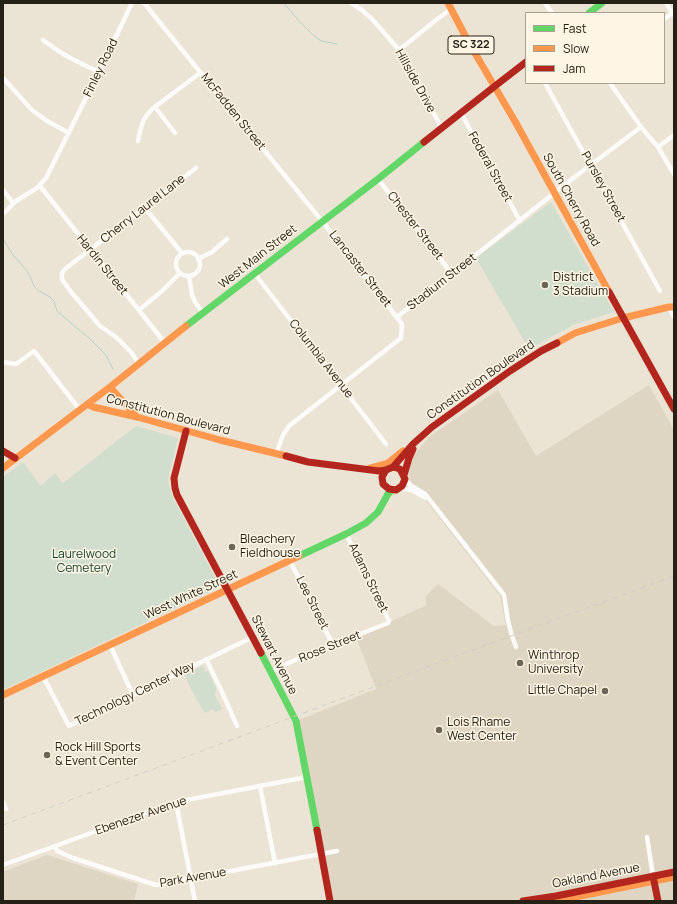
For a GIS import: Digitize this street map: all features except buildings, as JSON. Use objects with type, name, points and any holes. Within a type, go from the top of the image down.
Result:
[{"type":"street","name":"Finley Road","points":[[40,186],[46,178],[69,133],[132,3]]},
{"type":"street","name":"McFadden Street","points":[[144,3],[322,221]]},
{"type":"street","name":"Hillside Drive","points":[[351,3],[373,20],[399,50],[442,128]]},
{"type":"street","points":[[545,3],[551,12]]},
{"type":"street","points":[[590,12],[602,3]]},
{"type":"street","points":[[665,18],[674,13],[666,3]]},
{"type":"street","points":[[399,50],[436,20],[450,5]]},
{"type":"street","name":"South Cherry Road","points":[[450,5],[674,409]]},
{"type":"street","points":[[43,40],[72,59],[99,72]]},
{"type":"street","name":"West Main Street","points":[[3,468],[378,179],[525,63]]},
{"type":"street","points":[[138,141],[144,119],[155,107],[200,72]]},
{"type":"street","points":[[3,78],[32,110],[47,121],[69,133]]},
{"type":"street","name":"Pursley Street","points":[[546,84],[660,291]]},
{"type":"street","points":[[611,84],[658,147],[674,174]]},
{"type":"street","points":[[155,107],[175,133]]},
{"type":"street","name":"Federal Street","points":[[461,113],[520,221]]},
{"type":"street","name":"Stadium Street","points":[[276,454],[283,435],[289,426],[401,338],[402,324],[397,317],[591,165],[642,127]]},
{"type":"street","points":[[658,147],[674,135]]},
{"type":"street","name":"Cherry Laurel Lane","points":[[139,364],[131,352],[116,337],[100,326],[63,281],[62,273],[65,269],[144,207],[196,168]]},
{"type":"street","name":"Chester Street","points":[[378,179],[452,274]]},
{"type":"street","points":[[3,214],[13,203],[40,186]]},
{"type":"street","name":"Hardin Street","points":[[40,186],[165,343]]},
{"type":"street","points":[[3,190],[13,203]]},
{"type":"street","points":[[144,207],[182,253]]},
{"type":"street","name":"Lancaster Street","points":[[322,221],[397,317]]},
{"type":"street","points":[[198,259],[212,252],[227,239]]},
{"type":"street","points":[[191,252],[195,254],[198,259],[199,267],[197,271],[189,276],[180,273],[177,269],[176,260],[182,253],[191,252]]},
{"type":"street","points":[[139,310],[162,291],[180,273]]},
{"type":"street","name":"Columbia Avenue","points":[[254,274],[386,444]]},
{"type":"street","points":[[189,276],[194,302],[203,314]]},
{"type":"street","points":[[671,307],[674,317]]},
{"type":"street","name":"Constitution Boulevard","points":[[383,483],[382,476],[398,463],[416,442],[432,427],[510,371],[541,351],[575,333],[623,318],[671,307]]},
{"type":"street","points":[[3,362],[16,364],[34,350],[80,410]]},
{"type":"street","points":[[110,387],[137,418]]},
{"type":"street","name":"Constitution Boulevard","points":[[88,404],[93,407],[308,462],[379,471],[389,469]]},
{"type":"street","name":"Stewart Avenue","points":[[186,431],[175,472],[175,488],[180,501],[296,721],[330,901]]},
{"type":"street","points":[[362,469],[384,464],[416,442]]},
{"type":"street","name":"Constitution Boulevard","points":[[362,469],[377,475],[389,489],[396,489],[402,486],[409,458],[416,442]]},
{"type":"street","points":[[3,451],[15,458]]},
{"type":"street","points":[[389,469],[400,469],[410,485],[426,494],[504,595],[510,628],[516,647]]},
{"type":"street","points":[[381,507],[385,493],[383,483]]},
{"type":"street","points":[[396,489],[411,490],[428,498]]},
{"type":"street","name":"West White Street","points":[[3,695],[346,534],[366,523],[375,515],[388,494],[396,489]]},
{"type":"street","name":"Adams Street","points":[[346,534],[389,621]]},
{"type":"street","name":"Lee Street","points":[[290,561],[333,645]]},
{"type":"street","name":"Rose Street","points":[[270,672],[295,660],[388,623],[389,621]]},
{"type":"street","name":"Technology Center Way","points":[[43,676],[69,726],[253,637]]},
{"type":"street","points":[[110,645],[133,694]]},
{"type":"street","points":[[206,659],[237,726]]},
{"type":"street","name":"Ebenezer Avenue","points":[[3,865],[176,802],[307,778]]},
{"type":"street","points":[[260,786],[275,863]]},
{"type":"street","points":[[3,802],[6,809]]},
{"type":"street","points":[[176,802],[195,901]]},
{"type":"street","points":[[647,837],[658,901]]},
{"type":"street","name":"Park Avenue","points":[[55,847],[57,851],[73,858],[156,885],[337,851]]},
{"type":"street","name":"Oakland Avenue","points":[[654,879],[674,872]]},
{"type":"street","name":"Oakland Avenue","points":[[523,901],[561,899],[654,879],[674,877]]},
{"type":"shaded area","name":"Winthrop University","points":[[649,385],[674,430],[674,901],[330,901],[296,721],[376,689],[356,637],[427,605],[425,597],[438,584],[494,626],[506,625],[500,596],[410,480],[408,471],[415,454],[429,437],[498,390],[536,456]]},
{"type":"shaded area","points":[[47,855],[138,884],[134,901],[3,901],[3,872]]},
{"type":"green space","name":"District 3 Stadium","points":[[551,202],[614,312],[573,325],[529,349],[476,258]]},
{"type":"green space","name":"Laurelwood Cemetery","points":[[136,426],[178,438],[168,480],[172,496],[220,587],[3,690],[3,477],[23,462],[41,486],[55,473],[63,483]]},
{"type":"green space","points":[[203,666],[205,672],[208,671],[216,688],[215,695],[222,709],[215,712],[212,709],[205,713],[184,674]]},
{"type":"waterway","points":[[284,3],[298,20],[321,41],[337,44]]},
{"type":"waterway","points":[[3,239],[13,255],[28,272],[34,286],[39,291],[50,297],[54,301],[57,311],[89,338],[106,355],[113,369]]},
{"type":"railway","points":[[3,825],[674,576]]},
{"type":"traffic: fast","points":[[590,12],[602,3]]},
{"type":"traffic: fast","points":[[186,326],[424,142]]},
{"type":"traffic: fast","points":[[299,556],[366,523],[378,512],[388,494],[392,490]]},
{"type":"traffic: fast","points":[[261,653],[296,721],[317,830]]},
{"type":"traffic: slow","points":[[448,3],[609,292]]},
{"type":"traffic: slow","points":[[557,343],[575,333],[623,318],[674,307]]},
{"type":"traffic: slow","points":[[3,468],[110,387],[186,326]]},
{"type":"traffic: slow","points":[[110,387],[137,417]]},
{"type":"traffic: slow","points":[[88,404],[93,407],[286,456]]},
{"type":"traffic: slow","points":[[370,468],[388,463],[403,451]]},
{"type":"traffic: slow","points":[[3,695],[299,556]]},
{"type":"traffic: slow","points":[[556,901],[674,877]]},
{"type":"traffic: jam","points":[[495,86],[525,63]]},
{"type":"traffic: jam","points":[[424,142],[495,86]]},
{"type":"traffic: jam","points":[[609,292],[674,409]]},
{"type":"traffic: jam","points":[[286,456],[308,462],[379,471],[386,470],[393,467],[413,444],[432,427],[510,371],[541,351],[557,343]]},
{"type":"traffic: jam","points":[[186,431],[174,478],[177,495],[261,653]]},
{"type":"traffic: jam","points":[[404,475],[413,449]]},
{"type":"traffic: jam","points":[[3,451],[15,458]]},
{"type":"traffic: jam","points":[[386,470],[382,477],[383,484],[389,489],[396,490],[402,486],[405,479],[400,469],[393,467]]},
{"type":"traffic: jam","points":[[317,830],[330,901]]},
{"type":"traffic: jam","points":[[523,901],[556,896],[674,872]]},
{"type":"traffic: jam","points":[[653,876],[658,901]]},
{"type":"place","name":"District 3 Stadium","points":[[545,285]]},
{"type":"place","name":"Bleachery Fieldhouse","points":[[232,547]]},
{"type":"place","name":"Winthrop University","points":[[520,663]]},
{"type":"place","name":"Little Chapel","points":[[605,691]]},
{"type":"place","name":"Lois Rhame West Center","points":[[439,730]]},
{"type":"place","name":"Rock Hill Sports & Event Center","points":[[47,755]]}]
